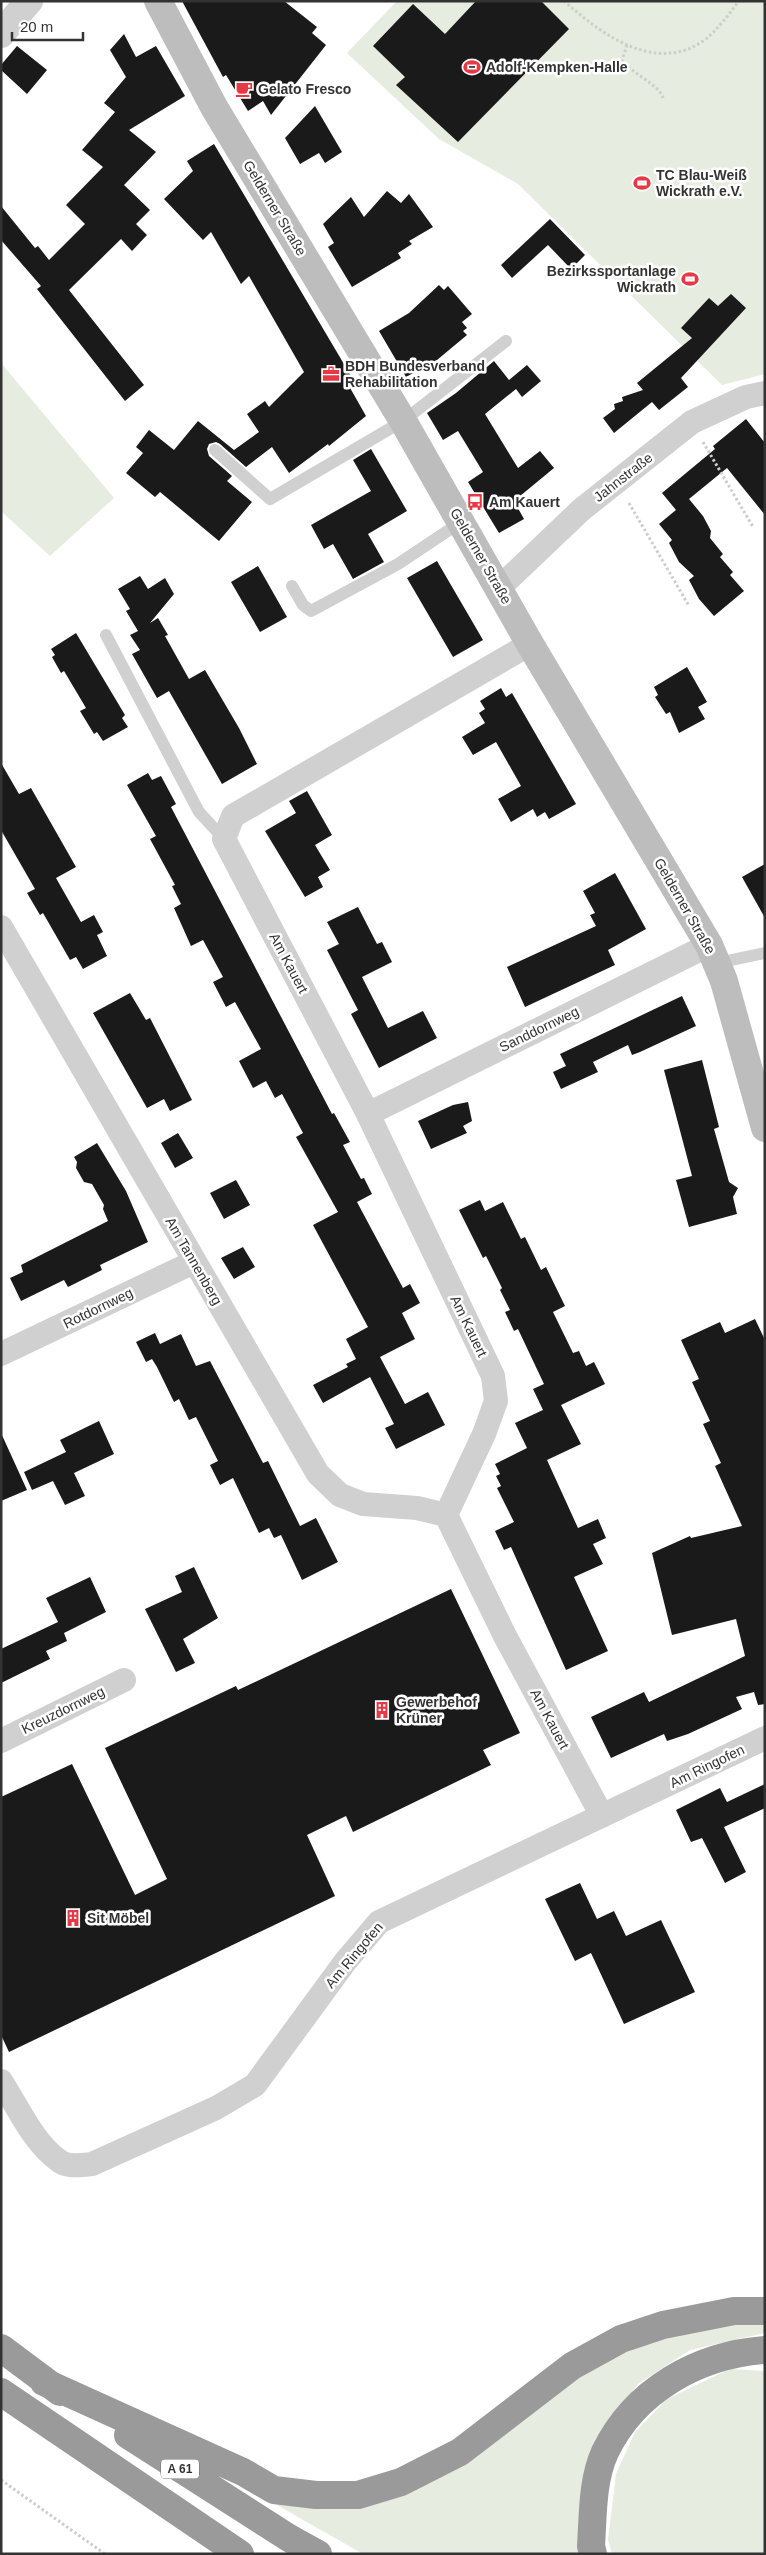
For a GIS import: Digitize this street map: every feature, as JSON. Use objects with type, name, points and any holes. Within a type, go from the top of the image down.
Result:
[{"type":"highway","points":[[44,2382],[242,2472],[274,2490],[316,2495],[358,2495],[401,2482],[460,2452],[572,2366],[621,2339],[672,2323],[734,2311],[765,2310]]},
{"type":"highway","name":"A 61","points":[[1,2348],[44,2382],[281,2533],[318,2554]]},
{"type":"highway","points":[[593,2554],[591,2546],[594,2498],[605,2453],[622,2424],[643,2398],[675,2377],[715,2358],[765,2350]]},
{"type":"highway","name":"A 61","points":[[1,2392],[240,2554]]},
{"type":"main road","name":"Gelderner Straße","points":[[158,1],[214,107],[404,420],[530,644],[713,954],[765,1128]]},
{"type":"street","name":"Jahnstraße","points":[[499,588],[581,510],[692,422],[746,398],[765,393]]},
{"type":"street","points":[[224,839],[233,816],[530,644]]},
{"type":"street","name":"Am Kauert","points":[[224,839],[368,1114],[493,1376],[496,1401],[484,1434],[446,1515],[505,1636],[602,1816]]},
{"type":"street","name":"Am Tannenberg","points":[[1,927],[318,1474],[340,1495],[363,1504],[417,1508],[446,1515]]},
{"type":"street","name":"Sanddornweg","points":[[368,1114],[713,954]]},
{"type":"street","name":"Rotdornweg","points":[[1,1354],[194,1262]]},
{"type":"street","name":"Kreuzdornweg","points":[[1,1741],[124,1680]]},
{"type":"street","name":"Am Ringofen","points":[[1,2081],[36,2136],[58,2161],[71,2166],[92,2164],[216,2108],[255,2085],[345,1962],[379,1922],[765,1738]]},
{"type":"lane","points":[[215,450],[270,500],[404,420],[506,341]]},
{"type":"lane","points":[[292,586],[303,605],[311,611],[398,564],[462,522]]},
{"type":"lane","name":"Am Kauert","points":[[106,635],[199,812],[224,839]]},
{"type":"lane","points":[[713,954],[765,953]]},
{"type":"path","points":[[564,1],[600,30],[627,45],[658,53],[682,50],[700,43],[717,28],[739,1]]},
{"type":"path","points":[[627,45],[622,60],[627,67],[658,89],[663,98]]},
{"type":"path","points":[[692,422],[753,527]]},
{"type":"path","points":[[616,482],[689,606]]},
{"type":"path","points":[[1,2480],[105,2554]]},
{"type":"shaded area","name":"Bezirkssportanlage Wickrath","points":[[397,1],[765,1],[765,374],[722,385],[518,184],[439,139],[347,53]]},
{"type":"shaded area","points":[[1,363],[114,498],[50,556],[1,511]]},
{"type":"shaded area","points":[[765,2321],[765,2333],[690,2350],[638,2384],[603,2429],[582,2483],[583,2554],[363,2554],[270,2501],[351,2506],[602,2361],[657,2333]]},
{"type":"shaded area","points":[[730,2369],[765,2371],[765,2554],[612,2554],[608,2540],[616,2474],[635,2432],[667,2399]]},
{"type":"building","points":[[182,1],[284,1],[317,27],[312,33],[326,45],[271,115],[263,101],[248,111],[226,75],[223,77]]},
{"type":"building","name":"Adolf-Kempken-Halle","points":[[476,1],[541,1],[569,29],[458,142],[396,85],[405,77],[373,46],[413,4],[445,34]]},
{"type":"building","points":[[124,34],[136,57],[156,46],[185,96],[129,130],[156,152],[124,185],[150,210],[136,224],[147,235],[132,251],[121,239],[69,290],[144,385],[125,401],[37,289],[41,286],[1,240],[1,206],[35,248],[38,246],[49,260],[85,224],[66,205],[103,167],[82,150],[115,112],[104,103],[126,77],[110,50]]},
{"type":"building","points":[[17,46],[47,70],[27,94],[1,70],[1,65]]},
{"type":"building","points":[[315,106],[342,152],[325,163],[319,153],[300,164],[285,138]]},
{"type":"building","points":[[214,144],[351,376],[345,379],[366,416],[329,446],[328,444],[289,473],[272,447],[246,467],[220,444],[216,442],[209,444],[207,449],[209,456],[232,476],[227,481],[252,502],[219,541],[160,492],[155,497],[126,473],[143,453],[136,447],[149,430],[174,450],[198,421],[234,450],[259,432],[247,414],[265,401],[269,407],[304,372],[249,276],[241,284],[211,232],[203,240],[164,199],[193,171],[187,161]]},
{"type":"building","points":[[387,191],[401,203],[409,194],[433,227],[409,241],[412,244],[398,253],[401,258],[352,287],[328,247],[334,243],[323,224],[351,197],[364,217]]},
{"type":"building","points":[[550,219],[585,255],[571,269],[548,245],[512,278],[501,265]]},
{"type":"building","points":[[439,285],[444,290],[448,286],[472,314],[462,322],[467,328],[463,331],[467,335],[437,360],[406,377],[379,331],[409,313]]},
{"type":"building","points":[[731,294],[746,308],[681,378],[688,387],[659,410],[652,402],[614,433],[603,418],[615,409],[614,404],[623,401],[622,397],[643,390],[637,383],[692,338],[681,328],[709,298],[718,306]]},
{"type":"building","points":[[494,361],[509,380],[527,365],[541,381],[522,397],[516,389],[485,414],[518,468],[540,451],[554,468],[514,501],[524,519],[499,533],[468,482],[483,472],[458,431],[443,440],[427,413],[456,393]]},
{"type":"building","points":[[746,419],[765,443],[765,515],[727,468],[689,499],[703,516],[711,531],[710,538],[723,554],[720,557],[733,572],[730,575],[744,591],[714,616],[699,599],[689,580],[694,576],[679,562],[669,543],[672,540],[659,524],[676,510],[662,493],[715,449],[713,446]]},
{"type":"building","points":[[371,449],[407,511],[368,534],[384,562],[353,579],[333,544],[324,549],[311,525],[371,491],[353,460]]},
{"type":"building","points":[[437,561],[483,640],[453,657],[407,578]]},
{"type":"building","points":[[258,566],[287,617],[260,632],[231,582]]},
{"type":"building","points":[[140,576],[148,589],[165,578],[174,594],[150,623],[158,618],[168,635],[165,636],[189,679],[205,670],[239,728],[257,764],[222,784],[169,691],[157,698],[132,654],[140,650],[130,635],[138,631],[126,611],[130,609],[118,589]]},
{"type":"building","points":[[76,633],[125,715],[122,718],[128,727],[103,741],[97,732],[94,734],[80,711],[86,708],[64,671],[61,673],[52,657],[55,655],[51,649]]},
{"type":"building","points":[[687,667],[707,702],[698,707],[705,719],[679,733],[670,712],[666,714],[655,697],[658,695],[654,687]]},
{"type":"building","points":[[501,688],[506,697],[512,693],[576,804],[549,819],[545,812],[537,817],[533,809],[511,822],[498,799],[521,786],[496,742],[473,755],[462,737],[485,723],[479,713],[485,709],[480,701]]},
{"type":"building","points":[[1,763],[19,794],[31,788],[76,867],[56,878],[81,922],[94,915],[103,932],[97,935],[107,956],[83,969],[76,957],[70,960],[43,913],[40,915],[27,893],[35,889],[1,830]]},
{"type":"building","points":[[148,773],[152,780],[161,776],[176,804],[171,807],[332,1114],[334,1113],[350,1142],[343,1145],[361,1179],[364,1178],[372,1194],[357,1202],[403,1288],[410,1284],[420,1303],[402,1313],[415,1339],[380,1357],[405,1404],[428,1392],[445,1425],[396,1449],[385,1428],[394,1424],[370,1377],[323,1403],[313,1385],[348,1367],[346,1364],[356,1359],[346,1339],[368,1327],[313,1225],[338,1212],[296,1137],[303,1133],[282,1094],[275,1098],[266,1081],[253,1088],[239,1061],[261,1049],[235,1002],[226,1007],[213,982],[223,977],[203,940],[191,946],[174,908],[181,904],[172,886],[175,885],[150,839],[156,836],[127,785]]},
{"type":"building","points":[[307,791],[332,835],[315,845],[330,870],[318,877],[323,887],[305,897],[265,831],[296,813],[289,801]]},
{"type":"building","points":[[765,864],[765,918],[742,877]]},
{"type":"building","points":[[615,873],[646,929],[608,950],[615,965],[525,1007],[507,967],[596,926],[590,915],[595,913],[583,891]]},
{"type":"building","points":[[358,907],[377,944],[382,942],[392,962],[362,977],[388,1028],[423,1011],[437,1038],[379,1068],[351,1014],[358,1010],[327,950],[339,944],[327,922]]},
{"type":"building","points":[[130,993],[146,1020],[150,1018],[192,1100],[170,1111],[164,1099],[147,1108],[93,1013]]},
{"type":"building","points":[[682,996],[696,1026],[632,1055],[628,1045],[593,1062],[598,1072],[561,1089],[553,1072],[566,1066],[560,1054]]},
{"type":"building","points":[[702,1060],[719,1127],[714,1129],[729,1182],[738,1188],[733,1197],[737,1214],[689,1227],[676,1180],[692,1176],[664,1070]]},
{"type":"building","points":[[468,1102],[472,1121],[463,1126],[467,1133],[431,1149],[418,1121],[453,1105]]},
{"type":"building","points":[[178,1133],[193,1158],[175,1168],[161,1143]]},
{"type":"building","points":[[97,1143],[126,1191],[148,1242],[100,1265],[102,1270],[68,1287],[64,1280],[21,1301],[10,1278],[23,1272],[21,1265],[108,1221],[103,1209],[104,1205],[92,1184],[84,1182],[76,1168],[77,1162],[74,1157]]},
{"type":"building","points":[[236,1180],[250,1205],[224,1219],[210,1193]]},
{"type":"building","points":[[480,1200],[485,1211],[503,1202],[521,1239],[525,1237],[541,1270],[546,1267],[565,1306],[553,1312],[573,1353],[579,1351],[586,1366],[594,1362],[605,1384],[561,1405],[581,1444],[547,1460],[578,1528],[598,1519],[606,1538],[593,1544],[603,1564],[574,1577],[608,1651],[566,1670],[511,1547],[504,1550],[495,1531],[514,1522],[497,1488],[501,1486],[496,1476],[500,1474],[495,1464],[527,1448],[515,1423],[543,1410],[533,1389],[544,1384],[518,1329],[514,1331],[505,1312],[510,1310],[500,1290],[502,1288],[486,1256],[483,1258],[459,1210]]},
{"type":"building","points":[[243,1247],[255,1267],[234,1279],[221,1258]]},
{"type":"building","points":[[755,1319],[765,1340],[765,1704],[758,1705],[754,1692],[736,1697],[742,1709],[688,1734],[667,1741],[664,1734],[611,1758],[591,1717],[644,1692],[649,1702],[745,1656],[736,1619],[672,1635],[652,1553],[690,1536],[691,1538],[742,1526],[715,1466],[721,1463],[703,1424],[710,1421],[692,1382],[699,1379],[681,1340],[720,1322],[725,1333]]},
{"type":"building","points":[[155,1333],[160,1344],[181,1334],[196,1366],[210,1361],[263,1463],[268,1461],[300,1526],[316,1518],[338,1562],[302,1580],[281,1535],[274,1538],[269,1528],[259,1533],[233,1478],[220,1485],[210,1465],[218,1461],[196,1417],[189,1420],[179,1399],[174,1402],[152,1359],[146,1362],[136,1342]]},
{"type":"building","points":[[99,1421],[114,1454],[74,1473],[85,1496],[65,1505],[53,1481],[32,1490],[24,1472],[66,1452],[60,1440]]},
{"type":"building","points":[[1,1433],[27,1490],[1,1501]]},
{"type":"building","points":[[194,1567],[218,1618],[183,1639],[195,1663],[176,1672],[145,1609],[182,1592],[175,1576]]},
{"type":"building","points":[[90,1577],[106,1612],[64,1633],[67,1641],[46,1651],[50,1659],[1,1683],[1,1649],[58,1622],[46,1598]]},
{"type":"building","points":[[451,1589],[520,1733],[483,1750],[491,1765],[353,1832],[346,1816],[307,1835],[335,1896],[9,2052],[1,2035],[1,1797],[72,1764],[135,1895],[167,1879],[105,1748],[236,1686],[238,1690]]},
{"type":"building","points":[[765,1784],[765,1808],[724,1827],[746,1872],[725,1883],[702,1838],[691,1842],[676,1810],[720,1788],[727,1802]]},
{"type":"building","points":[[580,1883],[597,1919],[614,1911],[626,1936],[661,1920],[695,1992],[624,2024],[591,1953],[575,1961],[545,1899]]},
{"type":"place","name":"Adolf-Kempken-Halle","points":[[472,67]]},
{"type":"place","name":"Gelato Fresco","points":[[244,89]]},
{"type":"place","name":"TC Blau-Weiß Wickrath e.V.","points":[[642,183]]},
{"type":"place","name":"Bezirkssportanlage Wickrath","points":[[690,279]]},
{"type":"place","name":"BDH Bundesverband Rehabilitation","points":[[331,374]]},
{"type":"place","name":"Am Kauert","points":[[475,502]]},
{"type":"place","name":"Gewerbehof Krüner","points":[[382,1710]]},
{"type":"place","name":"Sit Möbel","points":[[73,1918]]}]
